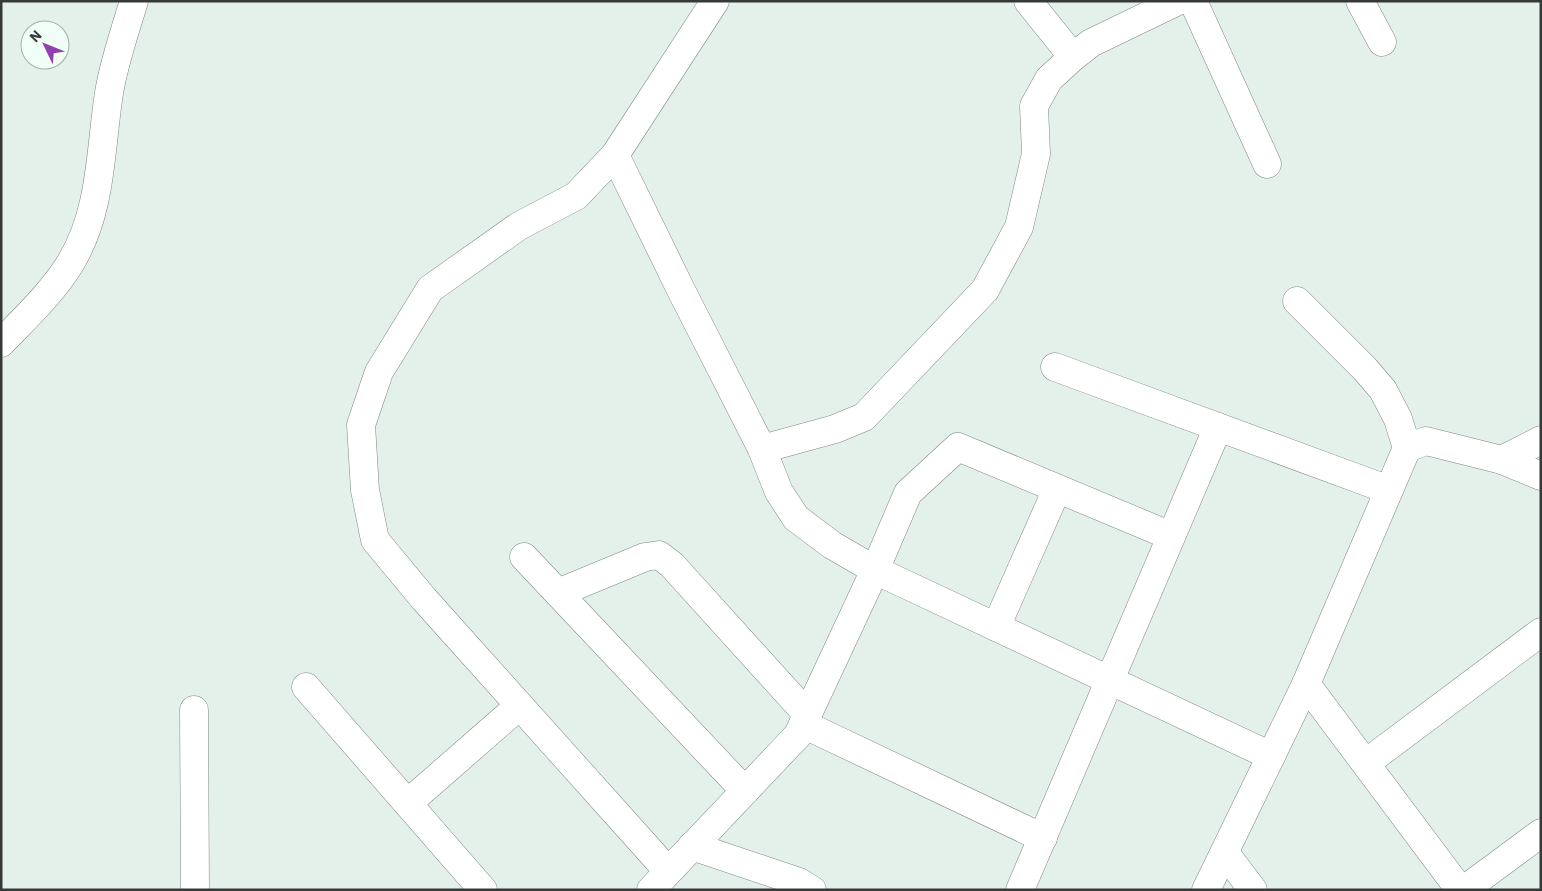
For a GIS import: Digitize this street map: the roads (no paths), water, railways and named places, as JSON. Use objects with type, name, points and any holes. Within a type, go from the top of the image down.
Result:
[{"type":"street","points":[[1,343],[59,279],[71,262],[94,207],[103,155],[109,92],[134,1]]},
{"type":"street","points":[[715,1],[615,155],[576,196],[519,226],[430,289],[379,372],[361,425],[365,490],[375,540],[424,599],[519,706],[659,881],[798,735],[875,570],[908,493],[958,447],[1171,536]]},
{"type":"street","points":[[1028,1],[1073,57]]},
{"type":"street","points":[[762,449],[835,429],[864,417],[986,290],[1019,227],[1036,154],[1034,106],[1049,79],[1091,43],[1178,1]]},
{"type":"street","points":[[1193,1],[1267,164]]},
{"type":"street","points":[[1360,1],[1382,42]]},
{"type":"street","points":[[615,155],[680,290],[762,449],[779,492],[796,518],[832,545],[875,570],[1272,756]]},
{"type":"street","points":[[1206,890],[1306,684],[1407,448],[1398,419],[1383,390],[1365,369],[1297,301]]},
{"type":"street","points":[[1056,368],[1389,490]]},
{"type":"street","points":[[1020,890],[1218,427]]},
{"type":"street","points":[[1502,460],[1541,440]]},
{"type":"street","points":[[1407,448],[1426,442],[1502,460],[1541,476]]},
{"type":"street","points":[[996,627],[1057,489]]},
{"type":"street","points":[[558,593],[645,557],[659,555],[672,565],[805,720],[1042,838]]},
{"type":"street","points":[[524,557],[745,791]]},
{"type":"street","points":[[1366,763],[1541,632]]},
{"type":"street","points":[[1306,684],[1462,890],[1541,833]]},
{"type":"street","points":[[306,687],[483,890]]},
{"type":"street","points":[[408,803],[519,706]]},
{"type":"street","points":[[194,710],[195,890]]},
{"type":"street","points":[[692,846],[799,882],[812,890]]},
{"type":"street","points":[[1225,853],[1253,890]]}]
